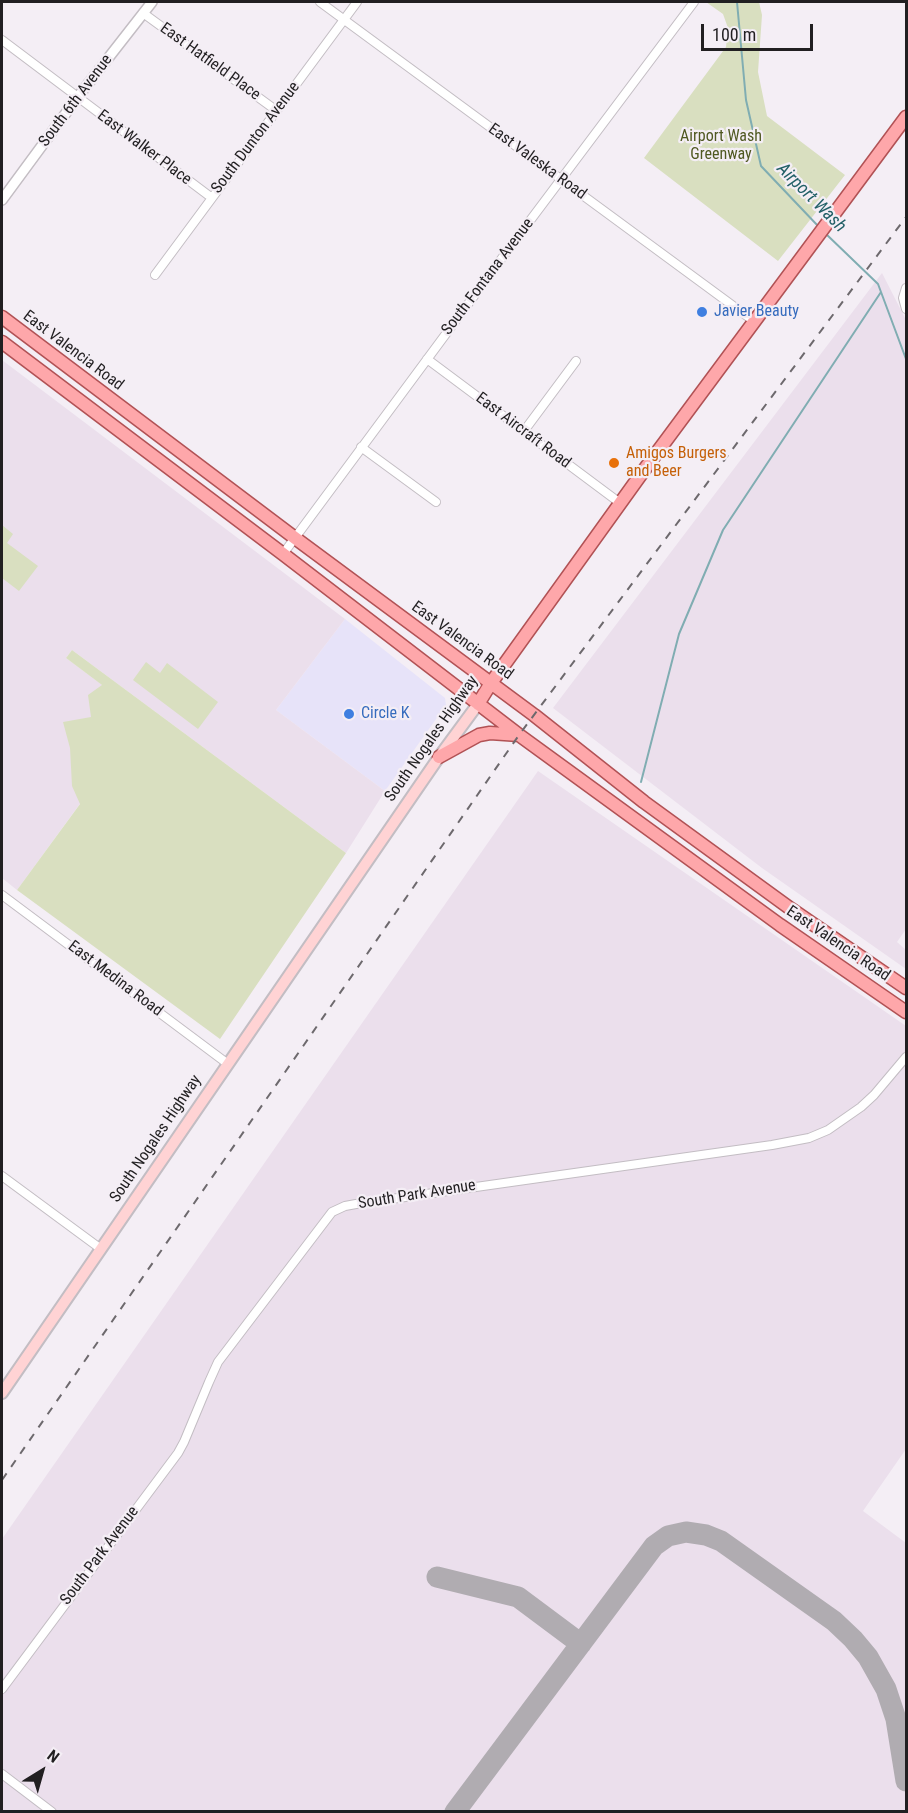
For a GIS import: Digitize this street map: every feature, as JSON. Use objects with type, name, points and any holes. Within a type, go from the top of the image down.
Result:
[{"type":"main road","name":"South Nogales Highway","points":[[2,1393],[491,683],[620,502],[906,117]]},
{"type":"main road","name":"East Valencia Road","points":[[2,317],[491,683],[644,802],[791,909],[906,988]]},
{"type":"main road","name":"East Valencia Road","points":[[2,342],[519,735],[780,925],[906,1012]]},
{"type":"main road","points":[[132,440],[143,424]]},
{"type":"main road","points":[[439,757],[479,735],[490,733],[519,735]]},
{"type":"main road","points":[[632,818],[644,802]]},
{"type":"main road","points":[[780,925],[791,909]]},
{"type":"street","name":"South 6th Avenue","points":[[2,200],[77,98],[152,2]]},
{"type":"street","name":"East Valeska Road","points":[[320,2],[755,322]]},
{"type":"street","name":"South Dunton Avenue","points":[[155,275],[357,2]]},
{"type":"street","name":"South Fontana Avenue","points":[[283,554],[694,2]]},
{"type":"street","name":"East Hatfield Place","points":[[143,13],[276,111]]},
{"type":"street","name":"East Walker Place","points":[[2,40],[212,198]]},
{"type":"street","points":[[905,291],[906,309]]},
{"type":"street","name":"East Aircraft Road","points":[[427,359],[620,502]]},
{"type":"street","points":[[524,431],[576,361]]},
{"type":"street","points":[[361,447],[436,502]]},
{"type":"street","name":"East Medina Road","points":[[2,895],[228,1064]]},
{"type":"street","name":"South Park Avenue","points":[[2,1689],[178,1453],[208,1382],[219,1362],[332,1212],[345,1206],[401,1197],[809,1138],[828,1130],[861,1107],[906,1057]]},
{"type":"street","points":[[2,1176],[101,1249]]},
{"type":"street","points":[[2,1774],[52,1812]]},
{"type":"shaded area","points":[[882,273],[906,320],[906,929],[897,942],[906,950],[906,969],[762,868],[553,708]]},
{"type":"shaded area","points":[[2,360],[345,619],[276,710],[385,791],[346,853],[72,650],[66,658],[144,716],[17,890],[2,878]]},
{"type":"shaded area","points":[[345,619],[445,698],[446,705],[385,791],[276,710]]},
{"type":"shaded area","points":[[538,771],[906,1026],[906,1449],[863,1511],[906,1543],[906,1811],[2,1812],[2,1539]]},
{"type":"green space","name":"Airport Wash Greenway","points":[[706,2],[759,2],[762,15],[758,72],[767,116],[845,175],[778,261],[644,158],[726,47],[728,28],[723,14]]},
{"type":"green space","points":[[2,525],[13,534],[7,543],[38,566],[19,591],[2,578]]},
{"type":"green space","points":[[72,650],[346,853],[220,1039],[17,890],[80,804],[72,786],[70,748],[63,722],[91,717],[88,695],[102,685],[66,658]]},
{"type":"green space","points":[[146,662],[160,673],[167,663],[218,702],[198,729],[133,680]]},
{"type":"waterway","name":"Airport Wash","points":[[737,2],[746,100],[761,166],[819,227]]},
{"type":"waterway","name":"Airport Wash","points":[[825,233],[878,284],[906,359]]},
{"type":"waterway","points":[[641,782],[679,634],[723,530],[881,292]]},
{"type":"taxiway","points":[[455,1812],[654,1546],[668,1536],[686,1532],[706,1535],[721,1541],[834,1621],[853,1639],[868,1657],[886,1689],[896,1719],[906,1781]]},
{"type":"taxiway","points":[[437,1577],[518,1597],[581,1644]]},
{"type":"railway","points":[[2,1480],[519,735],[906,217]]},
{"type":"place","name":"Javier Beauty","points":[[702,312]]},
{"type":"place","name":"Amigos Burgers and Beer","points":[[614,463]]},
{"type":"place","name":"Circle K","points":[[349,714]]}]
